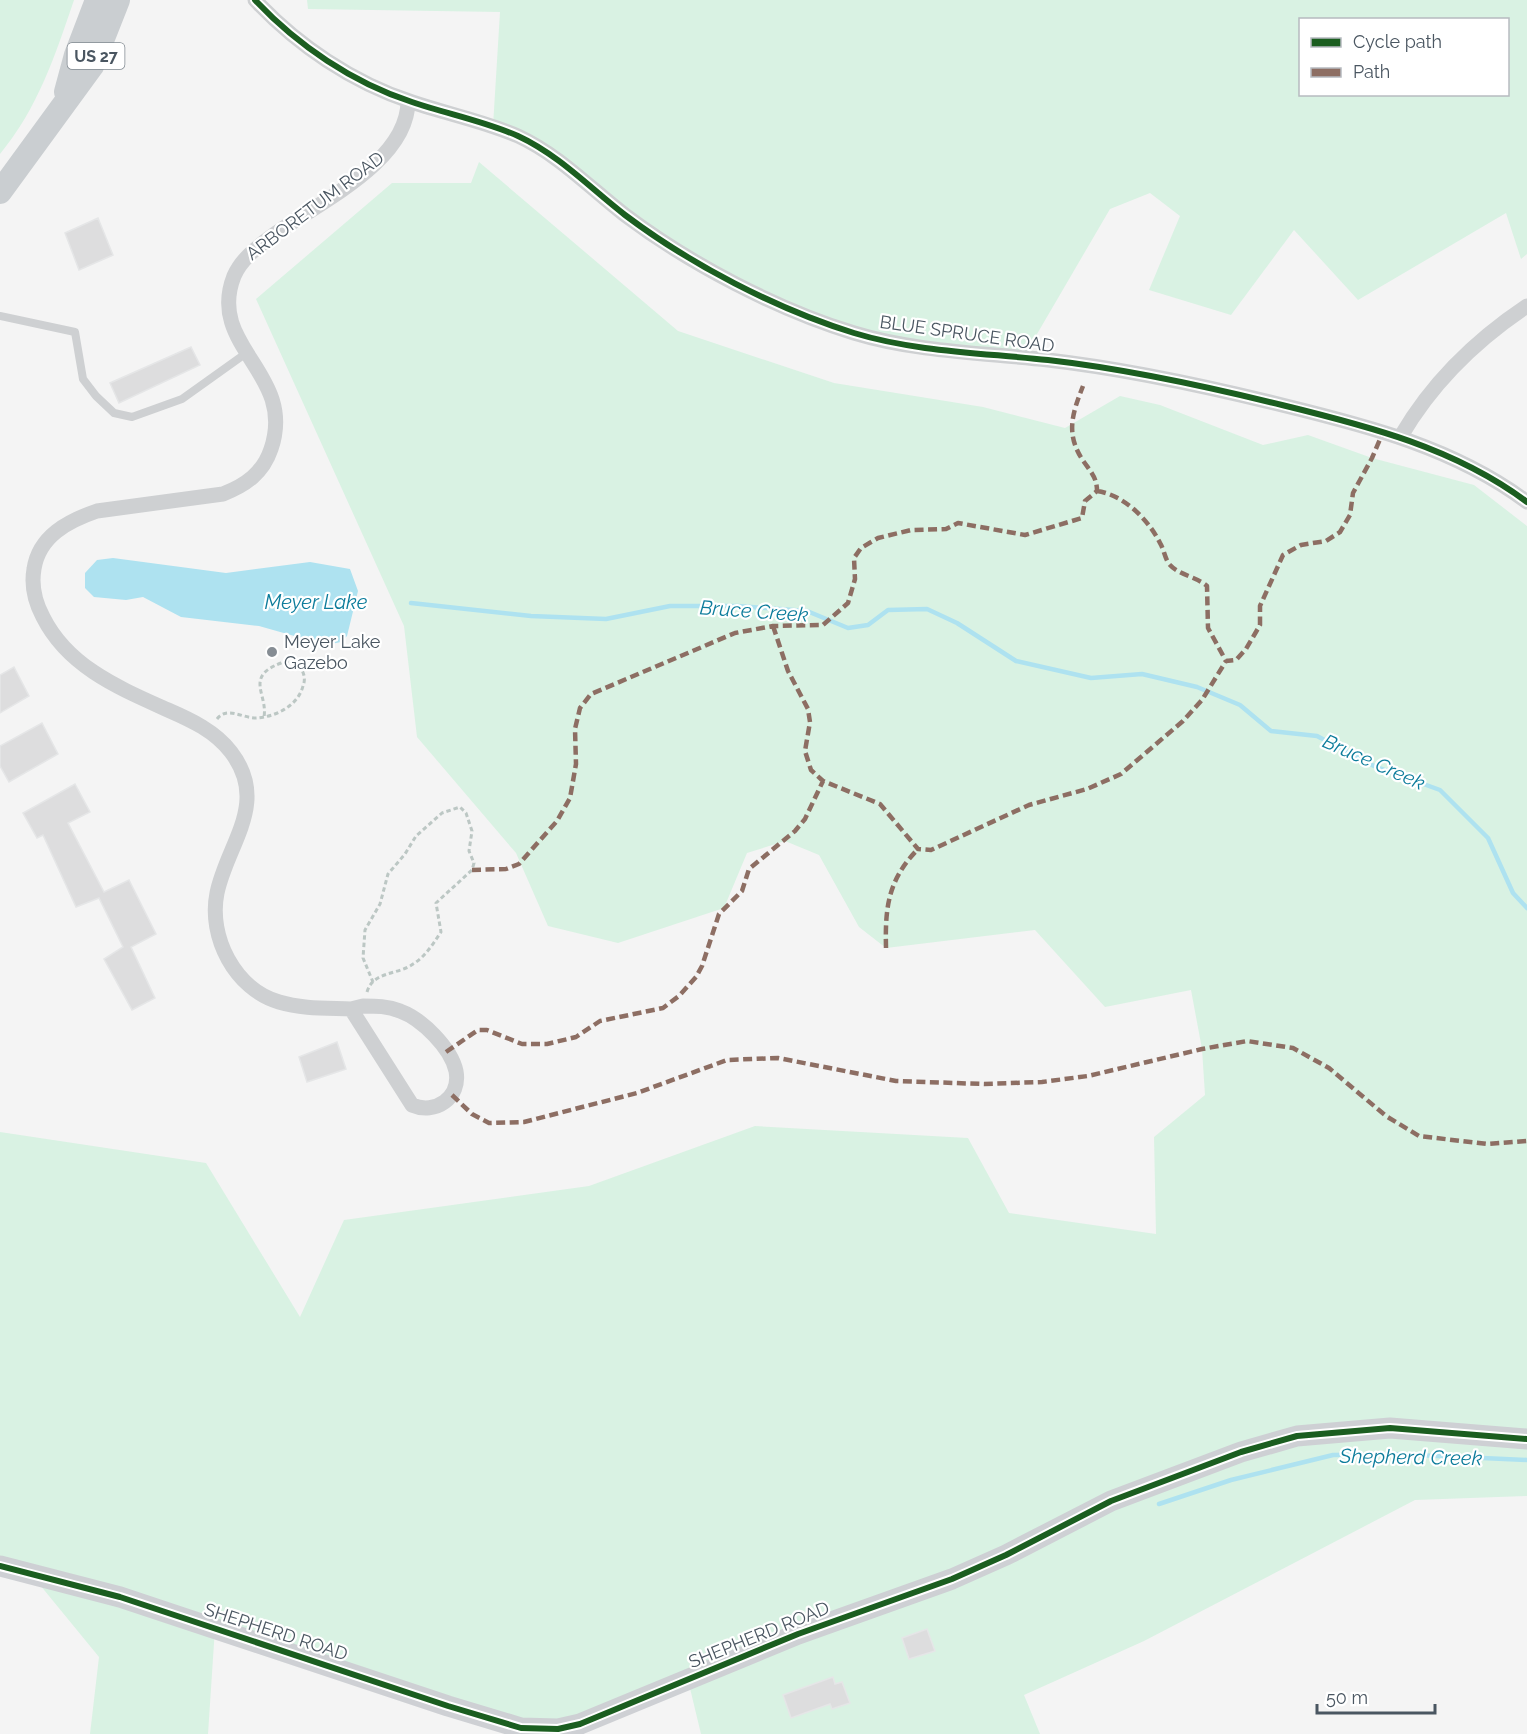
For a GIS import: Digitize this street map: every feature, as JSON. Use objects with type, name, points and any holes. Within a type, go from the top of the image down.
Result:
[{"type":"main road","name":"US 27","points":[[62,106],[76,54],[97,0]]},
{"type":"main road","name":"US 27","points":[[0,192],[92,66],[117,0]]},
{"type":"street","name":"BLUE SPRUCE ROAD","points":[[255,0],[300,42],[330,62],[408,101],[521,137],[548,153],[624,214],[666,243],[790,309],[831,326],[860,335],[922,347],[1132,372],[1234,393],[1401,436],[1448,456],[1511,490],[1527,502]]},
{"type":"street","name":"ARBORETUM ROAD","points":[[357,1008],[412,1105],[419,1108],[436,1107],[452,1095],[456,1085],[455,1067],[436,1038],[402,1011],[383,1006],[300,1007],[278,1002],[247,983],[229,960],[220,939],[215,909],[221,879],[244,823],[247,790],[241,768],[231,752],[209,730],[94,674],[76,660],[48,627],[38,607],[32,577],[38,556],[50,537],[80,517],[97,511],[223,494],[253,478],[270,453],[278,416],[267,383],[245,354],[234,329],[229,299],[235,274],[242,263],[288,223],[327,200],[391,148],[408,113],[408,101]]},
{"type":"street","points":[[1401,436],[1420,404],[1441,380],[1477,344],[1527,306]]},
{"type":"street","name":"SHEPHERD ROAD","points":[[0,1566],[120,1596],[448,1706],[521,1728],[558,1729],[580,1724],[798,1634],[952,1579],[1006,1555],[1111,1501],[1241,1452],[1297,1436],[1340,1430],[1390,1428],[1527,1439]]},
{"type":"lane","points":[[0,316],[75,332],[83,378],[96,396],[114,413],[132,417],[182,399],[245,354]]},
{"type":"path","points":[[209,730],[221,714],[264,717],[295,703],[301,693],[305,678],[302,669],[296,663],[286,661],[275,665],[261,678],[258,686],[265,709],[264,717]]},
{"type":"path","points":[[357,1008],[373,982],[416,963],[441,932],[436,903],[472,870],[474,863],[469,851],[472,831],[466,813],[460,807],[442,813],[416,836],[405,854],[388,874],[380,904],[365,930],[363,958],[373,982]]},
{"type":"green space","points":[[0,0],[74,0],[35,100],[0,154]]},
{"type":"green space","points":[[307,0],[1527,0],[1527,254],[1521,259],[1506,213],[1358,300],[1294,230],[1231,315],[1149,290],[1180,216],[1150,193],[1110,209],[1023,358],[860,335],[718,272],[584,180],[493,126],[500,12],[308,9]]},
{"type":"green space","points":[[479,162],[678,331],[834,383],[983,407],[1065,428],[1120,396],[1160,405],[1263,445],[1308,435],[1372,458],[1474,485],[1527,526],[1527,1496],[1415,1500],[1144,1641],[1024,1695],[1040,1734],[701,1734],[688,1680],[558,1729],[215,1628],[208,1734],[90,1734],[99,1657],[31,1574],[0,1566],[0,1132],[206,1163],[300,1317],[344,1220],[589,1186],[755,1126],[968,1138],[1009,1213],[1156,1234],[1154,1137],[1205,1095],[1202,1049],[1191,990],[1105,1007],[1035,930],[886,948],[859,927],[819,855],[785,841],[747,853],[724,908],[618,943],[548,926],[516,853],[417,737],[404,626],[256,299],[392,183],[471,183]]},
{"type":"water","name":"Meyer Lake","points":[[113,558],[226,573],[310,562],[350,569],[358,591],[347,636],[341,642],[326,645],[259,626],[181,617],[143,597],[126,600],[94,597],[85,588],[85,573],[97,560]]},
{"type":"building","points":[[98,218],[113,255],[79,270],[65,233]]},
{"type":"building","points":[[191,347],[200,365],[119,403],[110,383]]},
{"type":"building","points":[[14,667],[29,696],[0,713],[0,675]]},
{"type":"building","points":[[42,723],[58,754],[9,782],[0,766],[0,746]]},
{"type":"building","points":[[75,784],[90,812],[68,823],[104,892],[129,880],[156,934],[131,947],[155,998],[132,1010],[104,959],[123,947],[99,898],[76,907],[43,835],[37,838],[23,813]]},
{"type":"building","points":[[337,1042],[346,1069],[307,1082],[299,1057]]},
{"type":"building","points":[[927,1629],[935,1651],[909,1659],[902,1638]]},
{"type":"building","points":[[833,1677],[835,1684],[842,1682],[850,1703],[832,1709],[830,1704],[791,1718],[783,1695]]},
{"type":"waterway","name":"Bruce Creek","points":[[411,603],[531,616],[606,619],[670,606],[738,606],[807,611],[848,628],[868,625],[888,610],[927,609],[957,623],[1016,661],[1091,678],[1142,674],[1197,687],[1240,705],[1271,731],[1317,736],[1374,766],[1440,790],[1488,838],[1513,893],[1527,908]]},
{"type":"waterway","name":"Shepherd Creek","points":[[1159,1504],[1231,1480],[1333,1455],[1395,1454],[1527,1460]]},
{"type":"marked path","points":[[472,870],[506,869],[519,864],[557,821],[570,798],[576,764],[575,729],[580,708],[591,694],[735,633],[773,626],[823,625],[848,603],[855,579],[854,558],[861,548],[878,538],[911,530],[946,529],[958,523],[1025,535],[1082,518],[1085,501],[1097,491],[1095,479],[1078,452],[1072,433],[1073,415],[1083,386]]},
{"type":"marked path","points":[[1097,491],[1117,497],[1134,509],[1155,534],[1170,565],[1207,586],[1208,628],[1226,661],[1236,660],[1246,649],[1260,625],[1260,606],[1283,555],[1301,545],[1326,541],[1340,532],[1350,515],[1353,493],[1384,430]]},
{"type":"marked path","points":[[773,626],[788,671],[808,709],[810,722],[805,751],[811,770],[823,781],[880,804],[918,849],[931,850],[1029,805],[1087,789],[1121,774],[1183,721],[1202,700],[1226,661]]},
{"type":"marked path","points":[[446,1052],[478,1030],[487,1030],[522,1044],[547,1044],[576,1037],[600,1021],[663,1008],[679,996],[696,977],[702,966],[719,914],[742,891],[749,869],[795,831],[805,819],[823,781]]},
{"type":"marked path","points":[[886,948],[886,920],[890,895],[900,872],[918,849]]},
{"type":"marked path","points":[[452,1095],[472,1114],[489,1123],[524,1122],[637,1093],[727,1060],[778,1058],[896,1081],[984,1084],[1042,1082],[1088,1076],[1202,1049],[1247,1041],[1293,1048],[1329,1068],[1386,1116],[1419,1136],[1487,1144],[1527,1141]]},
{"type":"cycle path","points":[[255,0],[289,32],[347,73],[390,94],[518,136],[561,162],[625,215],[677,251],[764,298],[824,323],[854,333],[902,344],[1048,360],[1136,373],[1314,413],[1410,441],[1441,453],[1499,483],[1527,502]]},
{"type":"cycle path","points":[[0,1566],[120,1597],[521,1728],[558,1729],[580,1724],[798,1634],[952,1579],[1006,1555],[1111,1501],[1241,1452],[1297,1436],[1390,1428],[1527,1439]]},
{"type":"place","name":"Meyer Lake Gazebo","points":[[272,652]]}]
